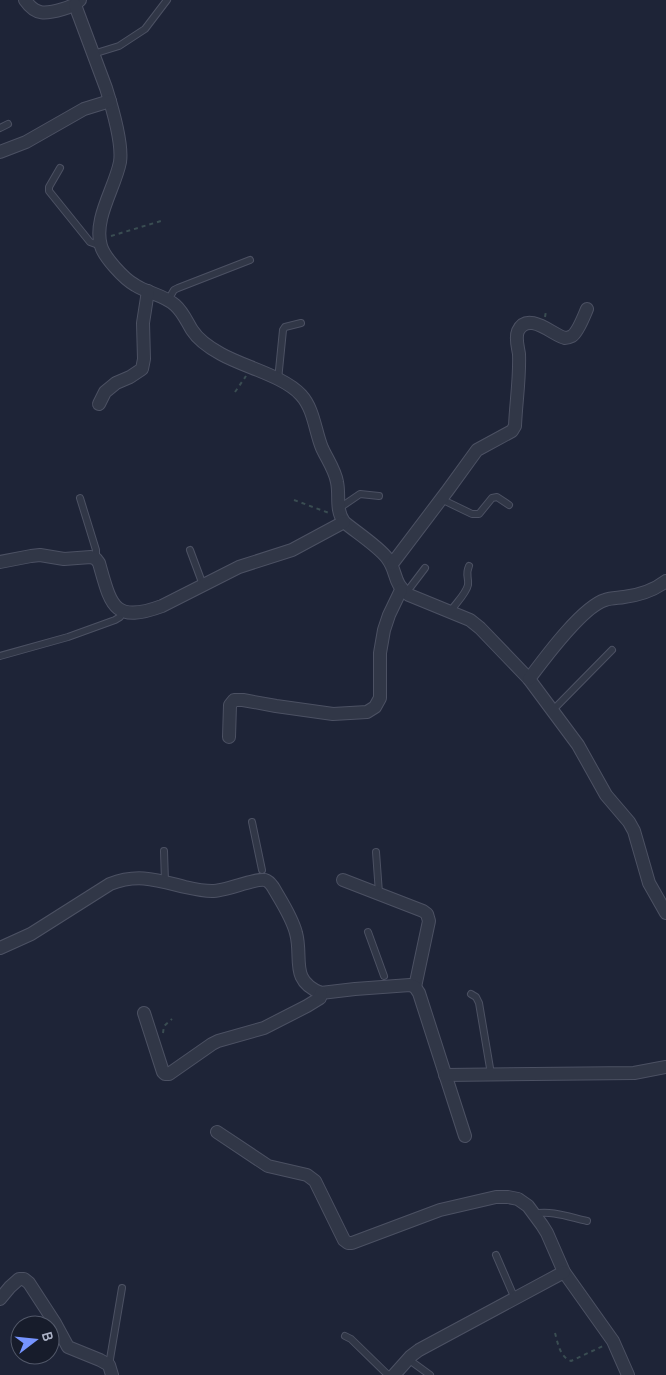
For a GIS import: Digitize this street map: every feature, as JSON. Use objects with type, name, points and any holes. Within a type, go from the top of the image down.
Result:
[{"type":"street","points":[[25,0],[34,11],[45,14],[77,3],[110,101],[120,145],[120,159],[100,221],[100,243],[106,256],[135,286],[174,304],[181,311],[200,341],[221,354],[293,388],[302,397],[308,407],[322,448],[335,474],[338,484],[341,516],[385,555],[392,564],[397,583],[404,592],[470,620],[529,679],[578,746],[606,795],[629,822],[634,831],[649,883],[663,899],[666,913]]},
{"type":"street","points":[[0,152],[26,142],[84,109],[110,101]]},
{"type":"street","points":[[99,404],[105,392],[116,383],[142,370],[144,359],[143,323],[148,291]]},
{"type":"street","points":[[392,564],[477,450],[512,431],[515,426],[519,372],[517,335],[519,329],[532,323],[565,338],[570,337],[574,334],[587,309]]},
{"type":"street","points":[[0,562],[40,555],[64,560],[90,557],[96,559],[99,563],[108,597],[122,611],[133,613],[152,610],[239,567],[292,550],[341,516]]},
{"type":"street","points":[[529,679],[546,655],[587,610],[596,603],[606,599],[648,592],[666,581]]},
{"type":"street","points":[[229,737],[230,705],[234,700],[333,714],[367,712],[375,706],[380,698],[380,653],[384,630],[389,615],[404,592]]},
{"type":"street","points":[[0,948],[31,934],[110,884],[122,879],[152,879],[212,891],[227,889],[258,880],[263,875],[270,882],[293,924],[297,940],[300,976],[316,991],[321,993],[386,982],[410,986],[419,992],[465,1136]]},
{"type":"street","points":[[343,880],[427,914],[428,921],[415,988]]},
{"type":"street","points":[[144,1013],[163,1072],[169,1074],[212,1044],[264,1028],[317,1000],[320,998],[321,993]]},
{"type":"street","points":[[445,1075],[634,1073],[666,1067]]},
{"type":"street","points":[[217,1132],[268,1166],[307,1174],[315,1181],[344,1240],[352,1244],[426,1215],[496,1197],[518,1199],[528,1206],[547,1234],[564,1272],[613,1341],[628,1375]]},
{"type":"street","points":[[394,1375],[419,1350],[514,1296],[564,1272]]},
{"type":"street","points":[[0,1299],[19,1279],[29,1283],[68,1346],[100,1360],[110,1370]]},
{"type":"lane","points":[[93,54],[119,46],[145,29],[167,0]]},
{"type":"lane","points":[[0,128],[8,124]]},
{"type":"lane","points":[[60,168],[49,187],[49,191],[90,242],[100,243]]},
{"type":"lane","points":[[168,300],[174,290],[178,288],[250,260]]},
{"type":"lane","points":[[278,380],[283,330],[285,326],[301,323]]},
{"type":"lane","points":[[341,516],[360,494],[379,496]]},
{"type":"lane","points":[[441,499],[472,514],[479,514],[492,498],[496,497],[509,505]]},
{"type":"lane","points":[[80,498],[96,550],[96,559]]},
{"type":"lane","points":[[190,550],[203,585]]},
{"type":"lane","points":[[450,612],[467,588],[466,572],[469,566]]},
{"type":"lane","points":[[404,592],[424,568]]},
{"type":"lane","points":[[0,656],[68,637],[115,620],[120,617],[122,611]]},
{"type":"lane","points":[[552,710],[612,650]]},
{"type":"lane","points":[[252,822],[263,875]]},
{"type":"lane","points":[[164,851],[165,882]]},
{"type":"lane","points":[[376,852],[379,894]]},
{"type":"lane","points":[[368,932],[386,982]]},
{"type":"lane","points":[[471,994],[476,997],[479,1003],[492,1074]]},
{"type":"lane","points":[[533,1214],[542,1212],[587,1221]]},
{"type":"lane","points":[[496,1256],[514,1296]]},
{"type":"lane","points":[[110,1370],[122,1288]]},
{"type":"lane","points":[[345,1336],[351,1339],[388,1375]]},
{"type":"lane","points":[[408,1359],[430,1375]]},
{"type":"path","points":[[100,243],[161,221]]},
{"type":"path","points":[[234,392],[252,368]]},
{"type":"path","points":[[294,500],[341,516]]},
{"type":"path","points":[[163,1032],[164,1026],[172,1019]]},
{"type":"path","points":[[554,1333],[560,1351],[565,1359],[571,1361],[613,1341]]}]
